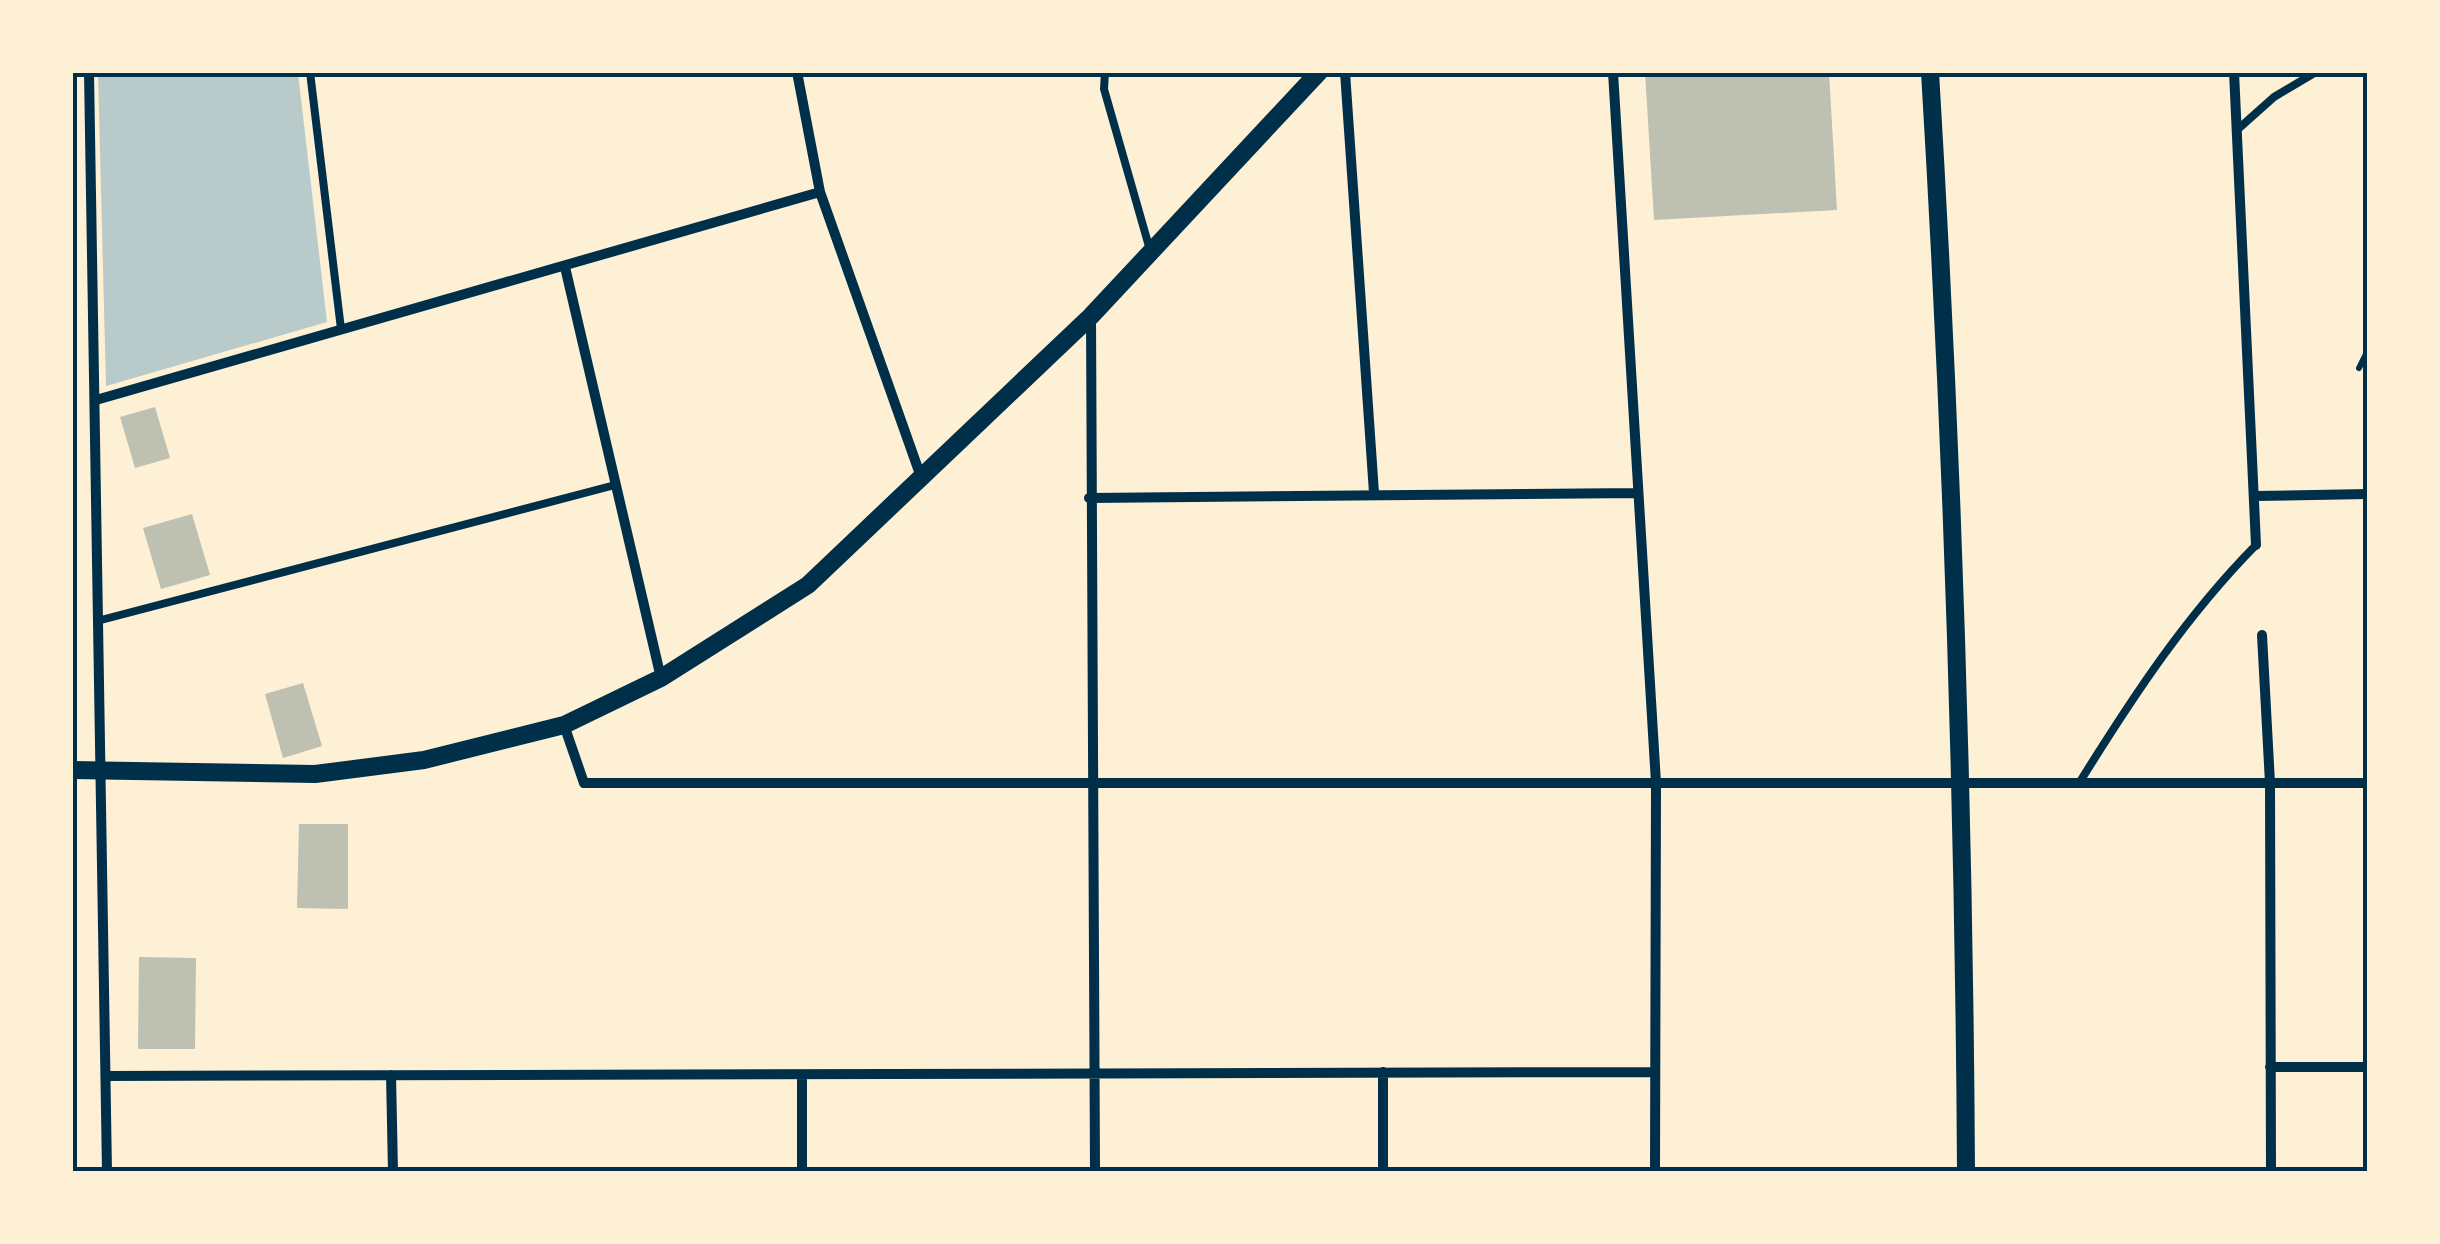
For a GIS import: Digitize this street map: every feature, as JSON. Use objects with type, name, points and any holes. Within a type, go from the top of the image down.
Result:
[{"type":"street","points":[[89,72],[101,620],[106,1172]]},
{"type":"street","points":[[798,72],[820,192],[922,479]]},
{"type":"street","points":[[72,770],[315,774],[424,760],[564,725],[660,678],[808,585],[1091,316],[1319,72]]},
{"type":"street","points":[[1345,72],[1374,493]]},
{"type":"street","points":[[1613,72],[1656,783],[1655,1172]]},
{"type":"street","points":[[1930,72],[1950,398],[1963,781],[1966,1172]]},
{"type":"street","points":[[2234,72],[2256,545]]},
{"type":"street","points":[[96,400],[820,192]]},
{"type":"street","points":[[566,267],[660,678]]},
{"type":"street","points":[[1091,316],[1094,1172]]},
{"type":"street","points":[[1090,498],[1638,493]]},
{"type":"street","points":[[2255,496],[2368,494]]},
{"type":"street","points":[[2262,636],[2270,784],[2271,1172]]},
{"type":"street","points":[[564,725],[584,784],[1094,787],[1392,781],[2368,783]]},
{"type":"street","points":[[2270,1067],[2368,1067]]},
{"type":"street","points":[[1382,1172],[1383,1072]]},
{"type":"street","points":[[106,1076],[1654,1072]]},
{"type":"street","points":[[391,1074],[392,1172]]},
{"type":"street","points":[[802,1074],[802,1172]]},
{"type":"lane","points":[[310,72],[341,329]]},
{"type":"lane","points":[[1105,72],[1104,90],[1150,250]]},
{"type":"lane","points":[[2237,130],[2274,97],[2316,72]]},
{"type":"lane","points":[[101,620],[614,485]]},
{"type":"lane","points":[[2081,780],[2168,644],[2208,594],[2256,545]]},
{"type":"path","points":[[2359,368],[2368,350]]},
{"type":"shaded area","points":[[98,73],[298,73],[327,322],[106,386]]},
{"type":"building","points":[[1645,72],[1829,72],[1837,210],[1654,220]]},
{"type":"building","points":[[155,407],[170,458],[135,468],[120,417]]},
{"type":"building","points":[[192,514],[210,575],[161,589],[143,528]]},
{"type":"building","points":[[303,683],[322,746],[283,758],[265,694]]},
{"type":"building","points":[[299,824],[348,824],[348,909],[297,908]]},
{"type":"building","points":[[139,957],[196,958],[195,1049],[138,1049]]}]
